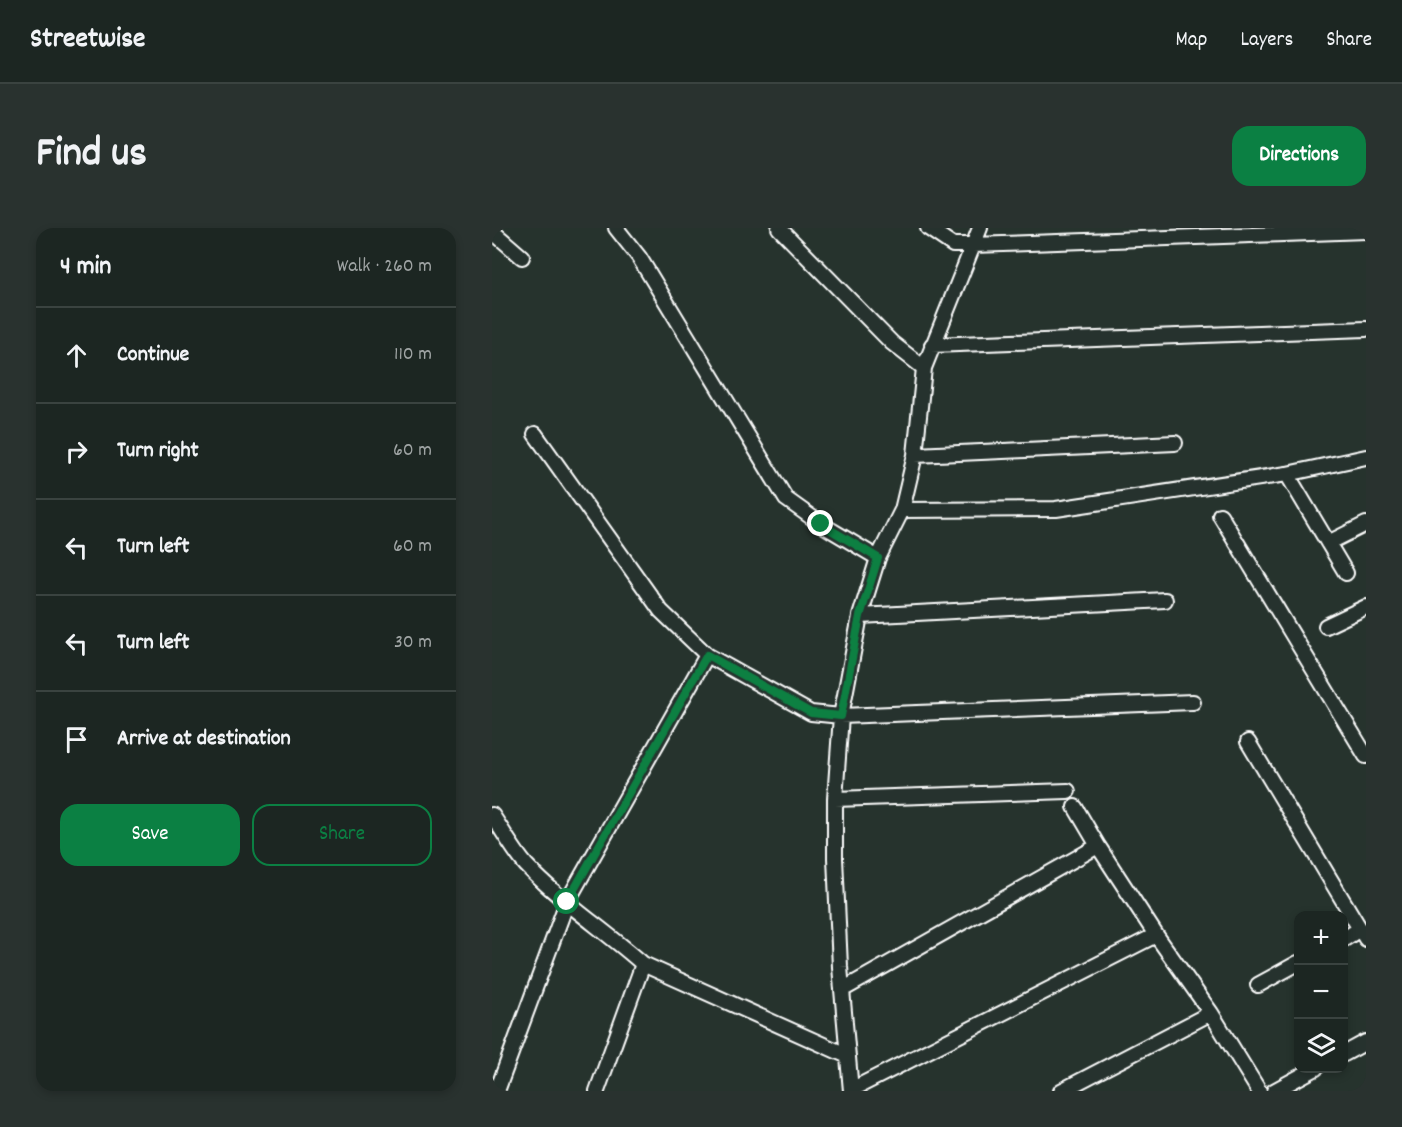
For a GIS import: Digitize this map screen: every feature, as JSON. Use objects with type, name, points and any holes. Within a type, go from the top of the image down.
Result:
[{"type":"street","points":[[616,228],[639,257],[786,499],[821,524],[878,558]]},
{"type":"street","points":[[779,228],[892,343],[924,368]]},
{"type":"street","points":[[928,228],[952,245],[1366,231]]},
{"type":"street","points":[[980,228],[924,368],[915,455],[902,510],[878,558],[860,616],[841,716],[835,799],[835,858],[842,990],[851,1091],[1156,935]]},
{"type":"street","points":[[492,231],[522,257]]},
{"type":"street","points":[[932,345],[1366,329]]},
{"type":"street","points":[[535,434],[661,611],[707,655],[811,713],[841,716],[1193,702]]},
{"type":"street","points":[[915,455],[1175,443]]},
{"type":"street","points":[[902,510],[1056,509],[1287,474],[1366,457]]},
{"type":"street","points":[[1287,474],[1346,573]]},
{"type":"street","points":[[1220,515],[1366,756]]},
{"type":"street","points":[[1328,543],[1366,524]]},
{"type":"street","points":[[860,616],[1166,600]]},
{"type":"street","points":[[1326,626],[1366,607]]},
{"type":"street","points":[[497,1091],[567,902],[707,655]]},
{"type":"street","points":[[1248,741],[1363,934],[1348,938]]},
{"type":"street","points":[[835,799],[1068,791]]},
{"type":"street","points":[[1075,807],[1156,935],[1211,1013],[1259,1091]]},
{"type":"street","points":[[492,815],[525,864],[642,964],[848,1056]]},
{"type":"street","points":[[842,990],[1098,846]]},
{"type":"street","points":[[597,1091],[642,964]]},
{"type":"street","points":[[1258,985],[1295,965]]},
{"type":"street","points":[[1061,1091],[1211,1013]]},
{"type":"street","points":[[1348,1052],[1366,1042]]},
{"type":"street","points":[[1274,1091],[1307,1073]]},
{"type":"route","points":[[567,902],[707,655],[811,713],[841,716],[860,616],[878,558],[821,524]]}]
